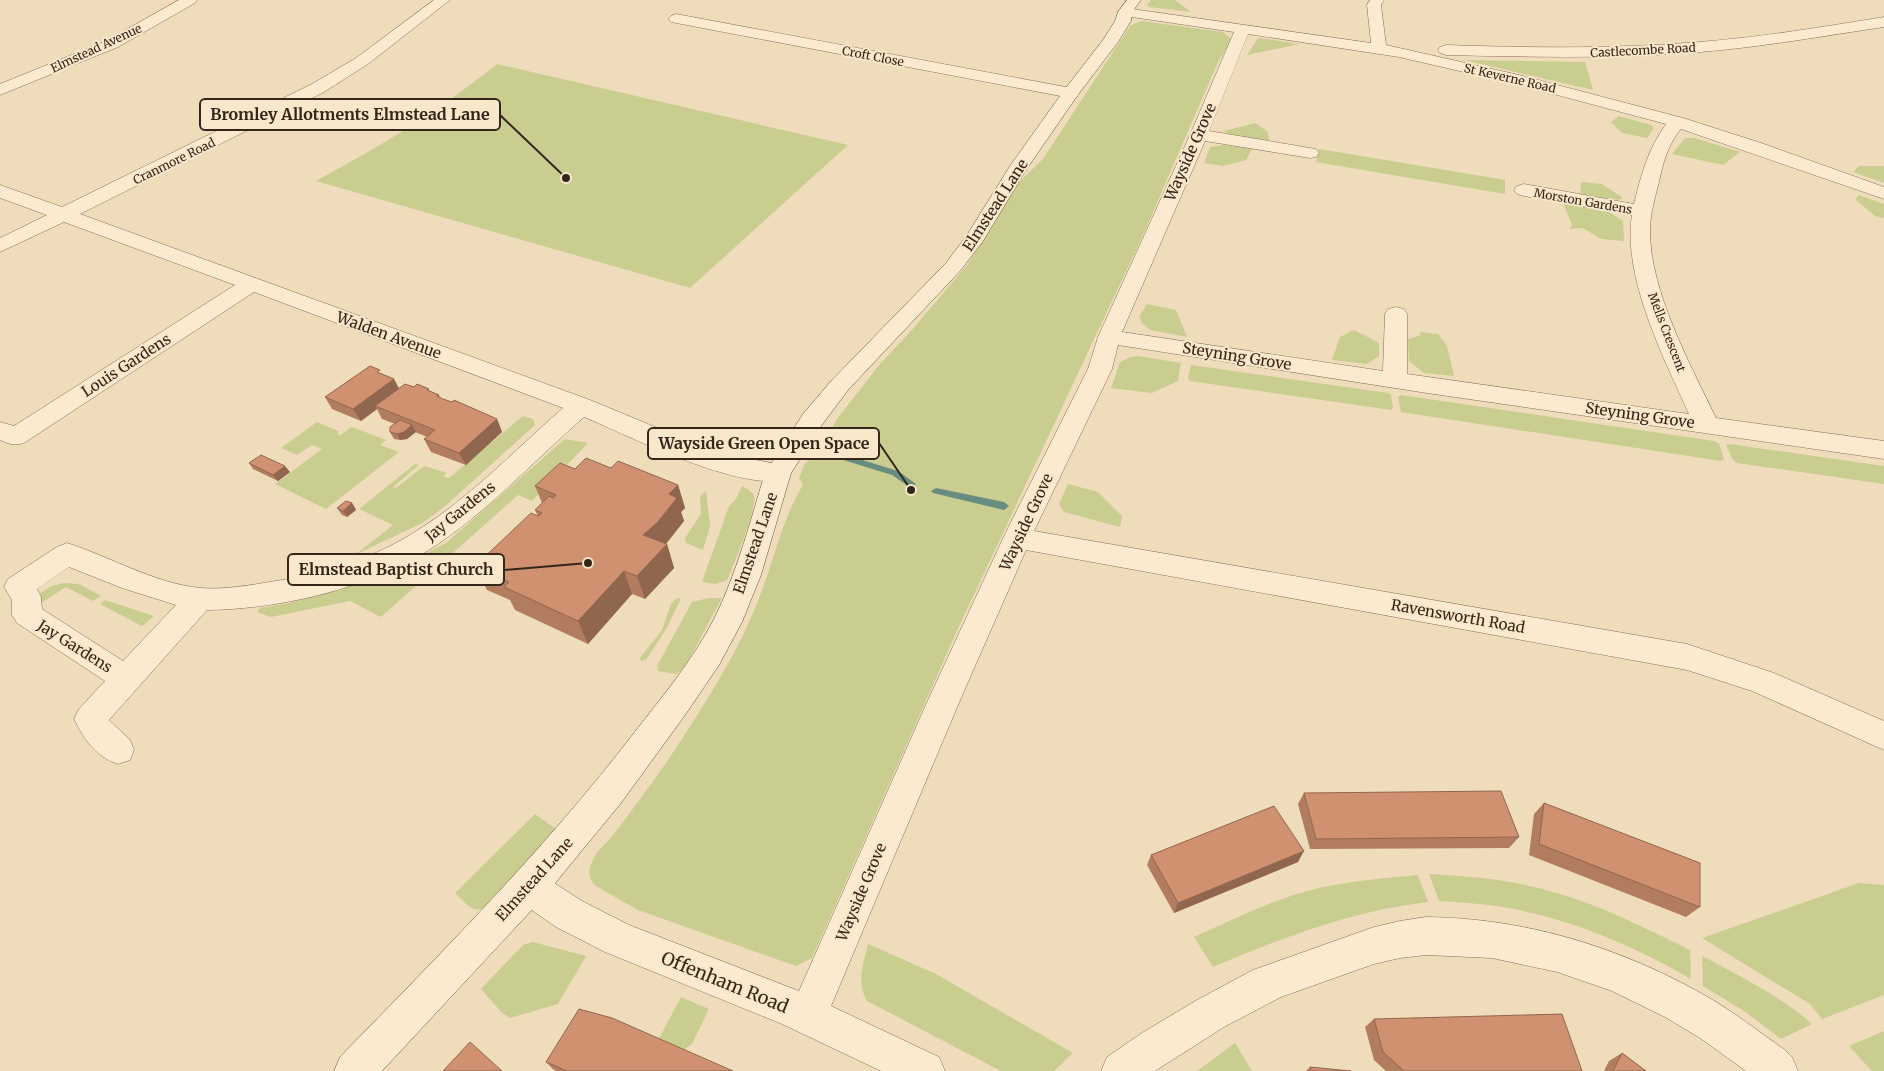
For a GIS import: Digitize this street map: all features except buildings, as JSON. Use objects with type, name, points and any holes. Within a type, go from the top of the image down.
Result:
[{"type":"street","name":"Elmstead Avenue","points":[[0,90],[112,44],[190,0]]},
{"type":"street","name":"Cranmore Road","points":[[0,246],[318,88],[362,60],[443,0]]},
{"type":"street","points":[[1377,0],[1374,5],[1379,48]]},
{"type":"street","name":"St Keverne Road","points":[[1129,6],[1243,28],[1379,48],[1537,84],[1678,122],[1884,193]]},
{"type":"street","name":"Elmstead Lane","points":[[354,1071],[529,887],[609,792],[708,656],[727,622],[747,574],[778,473],[812,420],[840,385],[953,267],[976,237],[997,200],[1070,93],[1110,42],[1123,21],[1129,6]]},
{"type":"street","name":"Croft Close","points":[[662,32],[683,15],[1070,93]]},
{"type":"street","name":"Castlecombe Road","points":[[1399,52],[1442,50],[1573,53],[1690,48],[1756,41],[1884,22]]},
{"type":"street","name":"Wayside Grove","points":[[808,1015],[945,698],[1018,538],[1100,369],[1109,337],[1199,135],[1243,28]]},
{"type":"street","name":"Mells Crescent","points":[[1678,122],[1660,145],[1654,163],[1642,211],[1641,242],[1652,296],[1672,351],[1707,425]]},
{"type":"street","points":[[1199,135],[1310,153]]},
{"type":"street","name":"Morston Gardens","points":[[1524,190],[1642,211]]},
{"type":"street","name":"Walden Avenue","points":[[0,191],[581,406],[710,460],[736,467],[778,473]]},
{"type":"street","name":"Louis Gardens","points":[[0,430],[15,438],[252,284]]},
{"type":"street","points":[[1395,380],[1396,314]]},
{"type":"street","name":"Steyning Grove","points":[[1109,337],[1884,450]]},
{"type":"street","name":"Jay Gardens","points":[[200,599],[126,679],[27,616],[27,597],[18,587],[60,548],[143,586],[200,599],[230,600],[321,583],[384,561],[418,544],[445,526],[581,406]]},
{"type":"street","name":"Ravensworth Road","points":[[1018,538],[1687,657],[1722,666],[1758,679],[1826,708],[1884,736]]},
{"type":"street","points":[[118,750],[99,733],[90,719],[126,679]]},
{"type":"street","name":"Offenham Road","points":[[529,887],[568,914],[618,939],[808,1015],[925,1071]]},
{"type":"street","points":[[1121,1071],[1187,1026],[1268,984],[1372,945],[1424,936],[1468,937],[1518,943],[1562,954],[1619,974],[1681,1004],[1771,1064],[1778,1071]]},
{"type":"green space","points":[[1151,0],[1175,0],[1191,12],[1149,7],[1147,5]]},
{"type":"green space","points":[[1141,21],[1223,32],[1232,40],[1219,60],[1143,235],[956,633],[812,958],[796,966],[638,910],[594,885],[589,873],[595,856],[614,834],[672,754],[708,698],[751,618],[789,512],[803,485],[799,478],[805,463],[827,449],[836,435],[832,428],[837,419],[880,364],[911,331],[967,265],[1018,183],[1043,159],[1130,26]]},
{"type":"green space","points":[[1258,38],[1260,38],[1299,44],[1247,55]]},
{"type":"green space","points":[[1464,60],[1585,62],[1593,90]]},
{"type":"green space","points":[[497,64],[848,145],[690,288],[316,181],[409,127],[476,81]]},
{"type":"green space","points":[[1619,116],[1651,125],[1654,128],[1647,138],[1622,133],[1611,122]]},
{"type":"green space","points":[[1255,123],[1268,132],[1269,141],[1229,134],[1224,131]]},
{"type":"green space","points":[[1685,138],[1695,138],[1740,152],[1723,165],[1672,154]]},
{"type":"green space","points":[[1224,145],[1252,149],[1246,160],[1223,166],[1204,163],[1210,147]]},
{"type":"green space","points":[[1319,149],[1505,180],[1505,194],[1316,162]]},
{"type":"green space","points":[[1859,166],[1884,166],[1884,183],[1853,172]]},
{"type":"green space","points":[[1581,182],[1602,184],[1623,198],[1619,200],[1580,194]]},
{"type":"green space","points":[[1859,195],[1884,204],[1884,218],[1875,216],[1855,199]]},
{"type":"green space","points":[[1563,203],[1606,210],[1623,221],[1624,241],[1601,239],[1583,228],[1570,229],[1572,225]]},
{"type":"green space","points":[[1147,304],[1176,310],[1187,337],[1150,330],[1142,323],[1139,317]]},
{"type":"green space","points":[[1354,330],[1379,343],[1379,356],[1367,364],[1332,360],[1340,337]]},
{"type":"green space","points":[[1420,332],[1438,334],[1447,346],[1454,376],[1424,373],[1409,361],[1408,339],[1421,335]]},
{"type":"green space","points":[[1138,356],[1181,363],[1178,381],[1152,393],[1111,388],[1120,362]]},
{"type":"green space","points":[[1191,365],[1388,393],[1391,395],[1393,408],[1391,410],[1190,381],[1188,378]]},
{"type":"green space","points":[[1401,395],[1714,441],[1719,444],[1724,459],[1721,461],[1401,412],[1398,397]]},
{"type":"green space","points":[[523,416],[533,419],[535,425],[443,508],[422,523],[355,555],[393,525],[359,509],[415,464],[419,465],[393,487],[396,488],[424,466],[447,473],[443,476],[449,478]]},
{"type":"green space","points":[[317,422],[338,431],[339,436],[352,427],[386,440],[380,445],[399,452],[326,509],[275,484],[322,449],[312,445],[297,455],[281,448]]},
{"type":"green space","points":[[565,439],[588,443],[532,501],[518,495],[381,617],[350,601],[271,617],[257,612],[260,608],[290,603],[329,592],[393,570],[446,543]]},
{"type":"green space","points":[[1730,444],[1884,466],[1884,484],[1737,463],[1733,460],[1726,445]]},
{"type":"green space","points":[[1068,484],[1098,492],[1122,516],[1120,527],[1064,512],[1059,504]]},
{"type":"green space","points":[[742,486],[752,493],[754,502],[749,524],[730,573],[727,580],[715,584],[702,582],[729,506],[736,499]]},
{"type":"green space","points":[[706,491],[710,526],[703,550],[686,543],[685,538],[701,514],[700,496]]},
{"type":"green space","points":[[64,583],[79,584],[101,596],[93,601],[66,587],[41,603],[40,593],[52,586]]},
{"type":"green space","points":[[677,598],[681,599],[666,629],[646,660],[641,661],[640,658],[662,630],[671,604]]},
{"type":"green space","points":[[709,598],[722,598],[685,667],[676,674],[658,671],[657,666],[692,602]]},
{"type":"green space","points":[[105,600],[154,616],[142,626],[100,604]]},
{"type":"green space","points":[[535,814],[556,829],[486,907],[477,909],[469,906],[455,893]]},
{"type":"green space","points":[[1429,874],[1476,877],[1523,884],[1571,897],[1606,910],[1690,950],[1691,979],[1619,942],[1568,923],[1515,909],[1482,904],[1439,901]]},
{"type":"green space","points":[[1418,875],[1428,902],[1372,912],[1318,927],[1266,945],[1213,967],[1194,937],[1255,909],[1303,892],[1344,883]]},
{"type":"green space","points":[[1859,883],[1884,885],[1884,995],[1822,1019],[1810,1004],[1702,938]]},
{"type":"green space","points":[[533,942],[586,956],[558,1004],[510,1018],[502,1013],[481,989],[523,945]]},
{"type":"green space","points":[[868,944],[936,974],[1073,1053],[1054,1071],[1001,1071],[867,1001],[861,980]]},
{"type":"green space","points":[[1702,956],[1774,996],[1812,1024],[1781,1039],[1744,1011],[1703,986]]},
{"type":"green space","points":[[681,997],[709,1009],[692,1044],[680,1053],[656,1044]]},
{"type":"green space","points":[[1884,1031],[1884,1071],[1872,1071],[1849,1046]]},
{"type":"green space","points":[[1235,1043],[1252,1071],[1197,1071]]},
{"type":"waterway","points":[[830,453],[895,473],[911,484]]},
{"type":"waterway","points":[[936,491],[1004,506]]},
{"type":"place","name":"Bromley Allotments Elmstead Lane","points":[[566,178]]},
{"type":"place","name":"Wayside Green Open Space","points":[[911,490]]},
{"type":"place","name":"Elmstead Baptist Church","points":[[588,563]]}]
